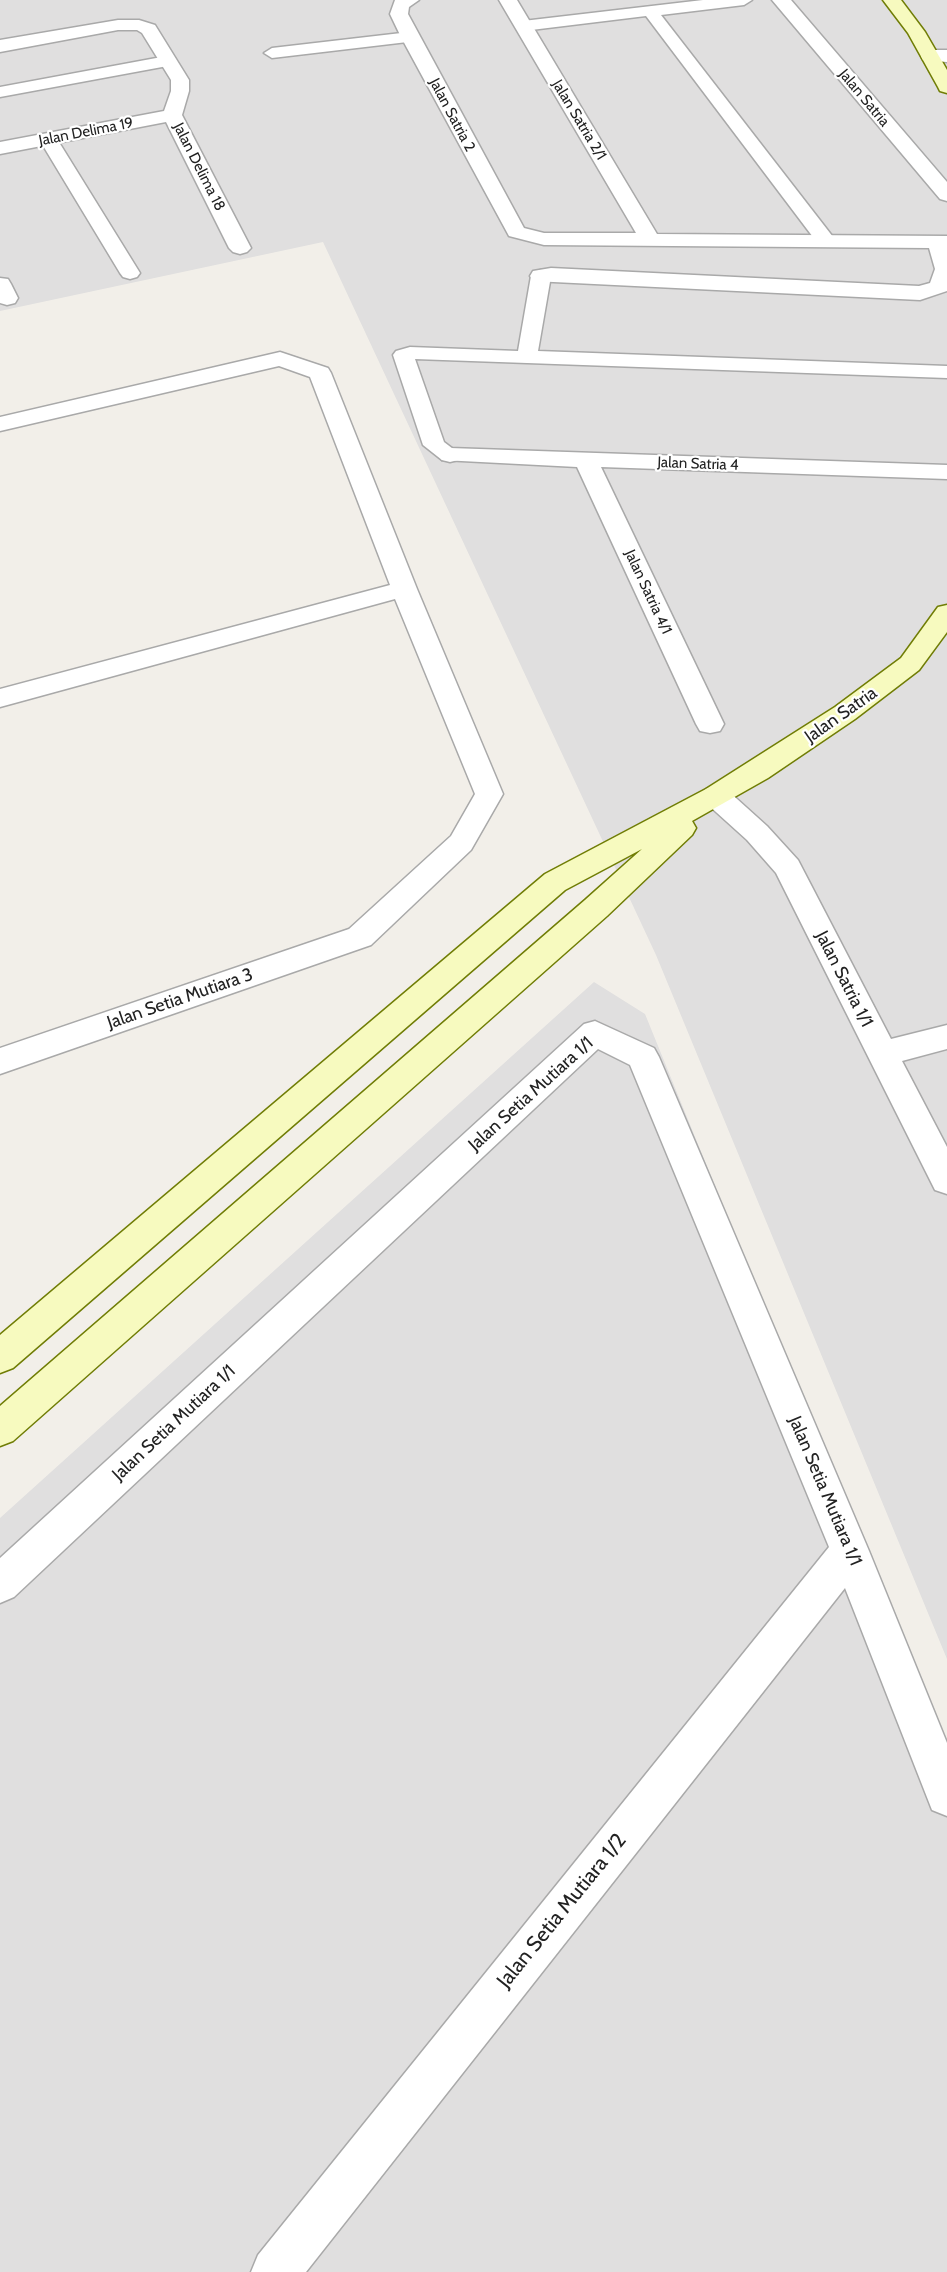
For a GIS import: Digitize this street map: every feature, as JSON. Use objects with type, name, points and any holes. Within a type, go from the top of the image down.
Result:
[{"type":"street","name":"Jalan Satria 2","points":[[410,0],[401,4],[399,14],[516,232],[544,239],[578,240]]},
{"type":"street","name":"Jalan Satria 2/1","points":[[508,0],[650,240]]},
{"type":"street","name":"Jalan Satria","points":[[781,0],[947,195]]},
{"type":"street","points":[[892,0],[938,56],[947,87]]},
{"type":"street","name":"Jalan Delima 18","points":[[0,46],[118,25],[139,25],[149,29],[180,80],[180,91],[172,115],[240,248]]},
{"type":"street","name":"Jalan Delima 19","points":[[0,148],[172,115]]},
{"type":"street","points":[[541,276],[583,276],[920,293],[938,288],[944,280],[946,269],[943,242],[578,240],[583,276]]},
{"type":"street","points":[[0,424],[280,359],[321,373],[404,589],[0,698]]},
{"type":"street","name":"Jalan Satria 4","points":[[450,455],[947,472]]},
{"type":"street","name":"Jalan Satria 4/1","points":[[586,460],[710,724]]},
{"type":"street","name":"Jalan Setia Mutiara 3","points":[[0,1061],[360,937],[461,843],[489,795],[404,589]]},
{"type":"street","name":"Jalan Satria","points":[[716,796],[835,720],[910,664],[947,613]]},
{"type":"street","points":[[0,1357],[555,882],[716,796]]},
{"type":"street","points":[[0,1429],[596,908],[716,796]]},
{"type":"street","name":"Jalan Satria 1/1","points":[[716,796],[758,833],[788,867],[947,1180]]},
{"type":"street","name":"Jalan Setia Mutiara 1/1","points":[[0,1584],[595,1033],[643,1057],[850,1551],[947,1795]]},
{"type":"street","points":[[883,1053],[947,1037]]},
{"type":"street","name":"Jalan Setia Mutiara 1/2","points":[[274,2272],[850,1551]]},
{"type":"lane","points":[[523,26],[744,0]]},
{"type":"lane","points":[[650,11],[826,241]]},
{"type":"lane","points":[[272,53],[410,37]]},
{"type":"lane","points":[[0,92],[167,61]]},
{"type":"lane","points":[[48,139],[130,273]]},
{"type":"lane","points":[[526,357],[541,276]]},
{"type":"lane","points":[[450,455],[434,445],[403,355],[410,352],[947,372]]},
{"type":"shaded area","points":[[0,0],[947,0],[947,1659],[656,955],[323,242],[0,311]]},
{"type":"shaded area","points":[[594,982],[645,1014],[947,1756],[947,2272],[0,2272],[0,1518]]}]
